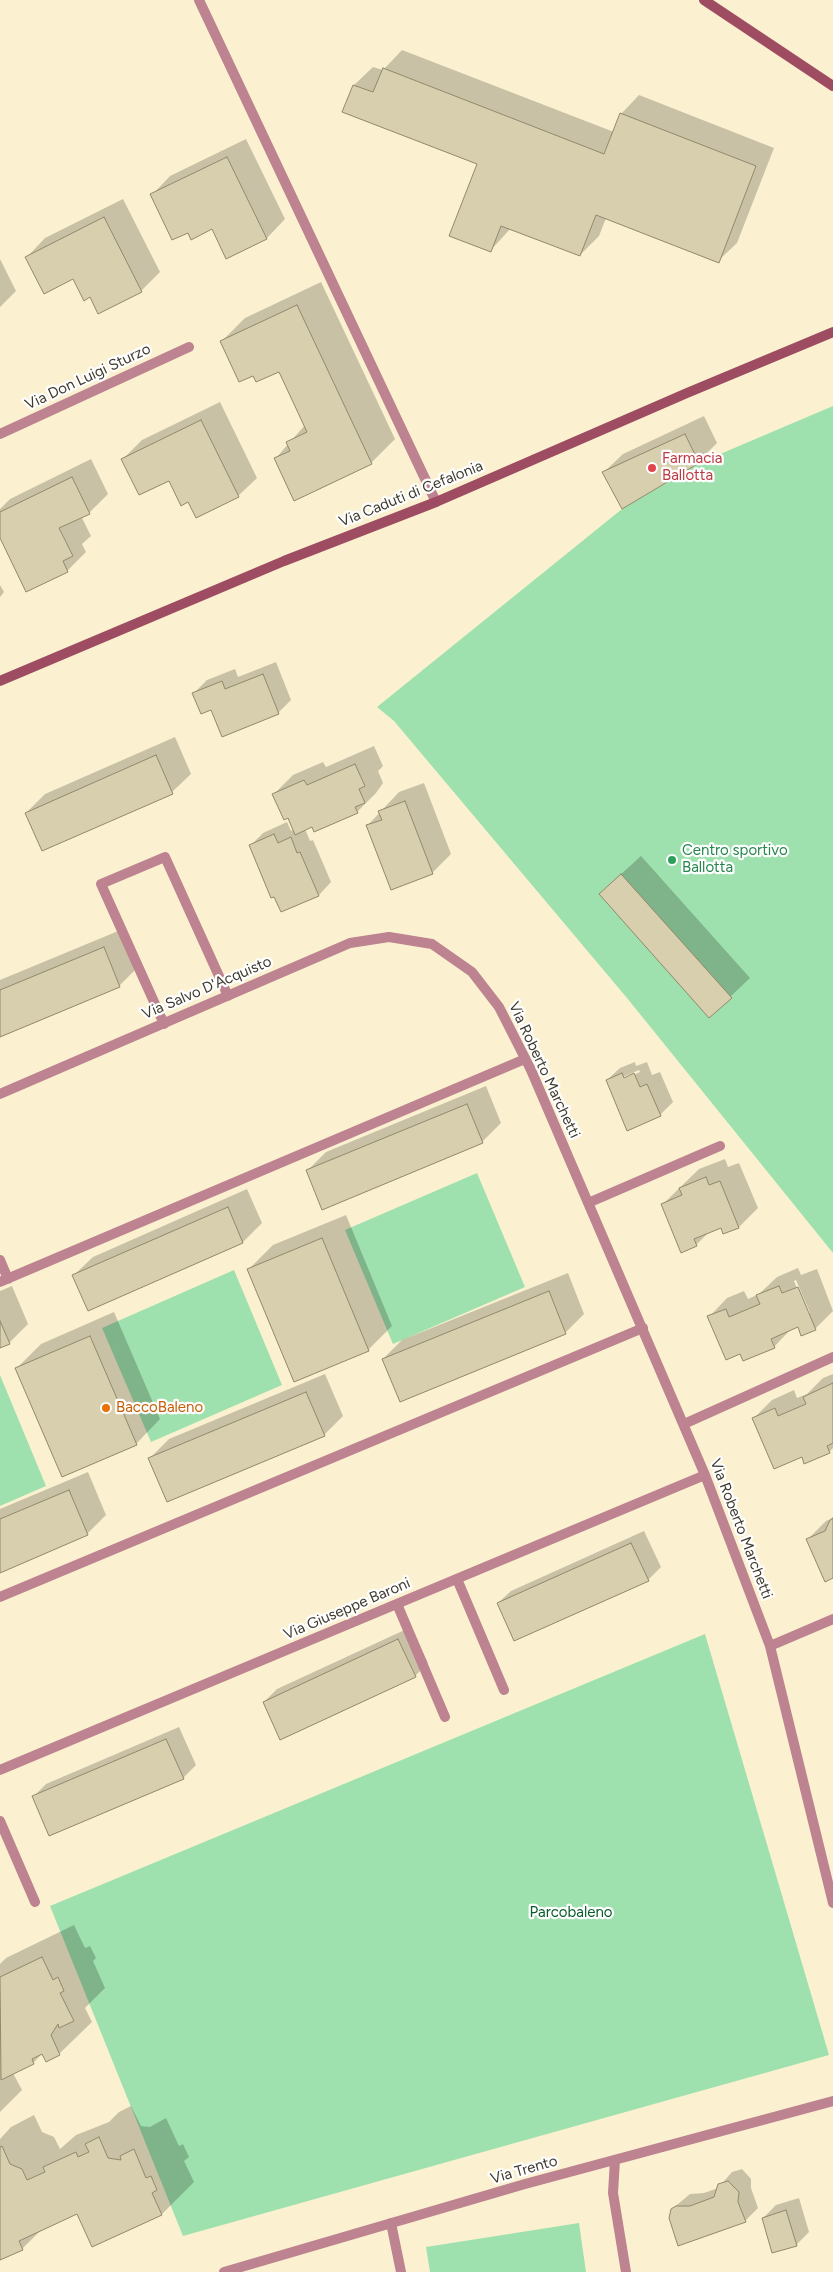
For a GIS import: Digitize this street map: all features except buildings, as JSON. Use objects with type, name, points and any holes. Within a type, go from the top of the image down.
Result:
[{"type":"street","points":[[199,0],[436,502]]},
{"type":"street","points":[[704,0],[833,86]]},
{"type":"street","name":"Via Caduti di Cefalonia","points":[[0,681],[284,562],[436,502],[833,332]]},
{"type":"street","name":"Via Don Luigi Sturzo","points":[[0,434],[190,347]]},
{"type":"street","points":[[164,1024],[101,884],[165,857],[228,996]]},
{"type":"street","name":"Via Salvo D'Acquisto","points":[[0,1094],[350,942],[389,937],[432,944]]},
{"type":"street","name":"Via Roberto Marchetti","points":[[432,944],[472,972],[499,1007],[525,1059],[684,1424],[770,1646],[831,1887],[833,1903]]},
{"type":"street","points":[[0,1260],[4,1281],[525,1059]]},
{"type":"street","points":[[588,1203],[720,1146]]},
{"type":"street","points":[[0,1597],[643,1328]]},
{"type":"street","points":[[684,1424],[833,1357]]},
{"type":"street","name":"Via Giuseppe Baroni","points":[[0,1770],[705,1475]]},
{"type":"street","points":[[457,1579],[504,1690]]},
{"type":"street","points":[[397,1604],[445,1718]]},
{"type":"street","points":[[770,1646],[833,1619]]},
{"type":"street","points":[[0,1821],[35,1902]]},
{"type":"street","name":"Via Trento","points":[[224,2272],[391,2223],[833,2101]]},
{"type":"street","points":[[616,2160],[613,2192],[626,2272]]},
{"type":"street","points":[[391,2223],[401,2272]]},
{"type":"green space","name":"Centro sportivo Ballotta","points":[[833,406],[833,1253],[627,998],[394,721],[377,707],[622,509],[699,463]]},
{"type":"green space","points":[[477,1173],[525,1287],[393,1344],[345,1230]]},
{"type":"green space","points":[[234,1270],[282,1385],[151,1442],[102,1328]]},
{"type":"green space","points":[[0,1375],[46,1486],[0,1506]]},
{"type":"green space","name":"Parcobaleno","points":[[705,1634],[829,2055],[183,2236],[50,1906]]},
{"type":"green space","points":[[579,2223],[586,2272],[430,2272],[426,2247]]},
{"type":"place","name":"Farmacia Ballotta","points":[[652,468]]},
{"type":"place","name":"Centro sportivo Ballotta","points":[[672,860]]},
{"type":"place","name":"BaccoBaleno","points":[[106,1408]]}]
